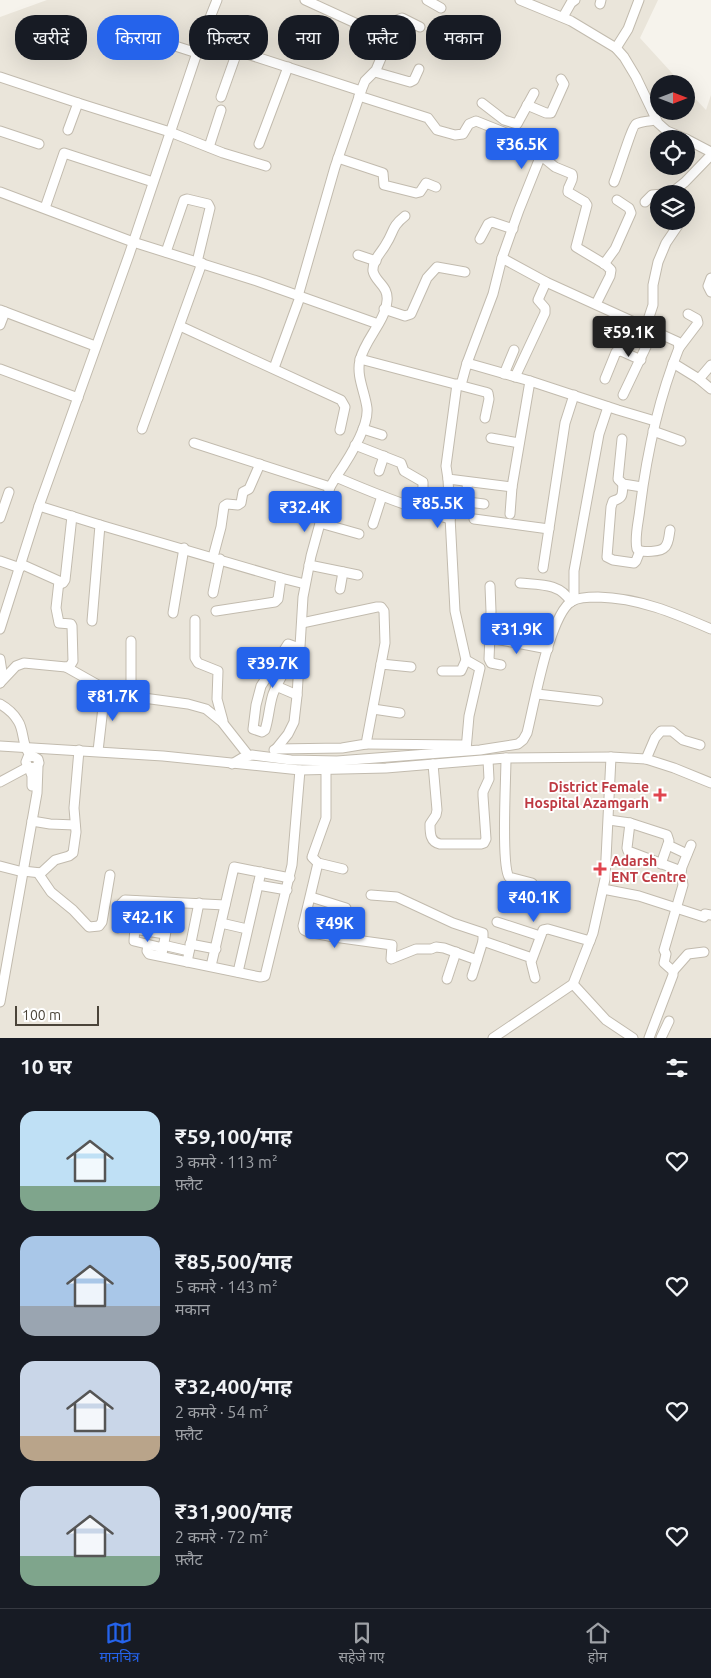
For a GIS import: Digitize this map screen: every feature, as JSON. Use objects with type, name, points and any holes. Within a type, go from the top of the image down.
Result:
[{"type":"street","points":[[211,15],[217,0]]},
{"type":"street","points":[[427,0],[441,8]]},
{"type":"street","points":[[520,0],[563,18],[616,48],[636,77],[650,107]]},
{"type":"street","points":[[563,18],[571,3],[575,0]]},
{"type":"street","points":[[616,48],[628,29],[640,0]]},
{"type":"street","points":[[309,1],[349,20]]},
{"type":"street","points":[[416,25],[420,27]]},
{"type":"street","points":[[0,629],[38,506],[133,242],[195,60]]},
{"type":"street","points":[[221,97],[234,60]]},
{"type":"street","points":[[264,60],[428,118],[437,130],[455,135],[464,133],[471,122],[476,121],[508,133],[527,149],[541,156],[555,167],[570,172],[573,176],[568,192],[587,205],[576,247],[610,268],[611,273],[596,304]]},
{"type":"street","points":[[274,368],[299,296],[338,158],[360,93],[366,81],[375,72],[380,60]]},
{"type":"street","points":[[258,144],[288,67]]},
{"type":"street","points":[[375,72],[410,82],[414,80],[419,69]]},
{"type":"street","points":[[0,77],[78,104],[170,132],[208,148],[266,166]]},
{"type":"street","points":[[527,105],[546,113],[551,113],[564,85],[561,79]]},
{"type":"street","points":[[482,103],[504,120],[515,124],[518,123],[534,93]]},
{"type":"street","points":[[68,130],[78,104]]},
{"type":"street","points":[[208,148],[222,110]]},
{"type":"street","points":[[483,124],[489,110]]},
{"type":"street","points":[[614,182],[625,155],[632,128],[637,124],[656,120],[662,128],[666,130]]},
{"type":"street","points":[[0,131],[39,144]]},
{"type":"street","points":[[681,185],[711,154],[695,144]]},
{"type":"street","points":[[45,208],[64,153],[153,182]]},
{"type":"street","points":[[442,671],[462,671],[466,660],[455,611],[446,466],[459,385],[493,294],[502,258],[513,230],[518,210],[541,156]]},
{"type":"street","points":[[338,158],[382,173],[384,184],[416,193],[420,192],[426,183],[436,187]]},
{"type":"street","points":[[0,192],[133,242],[378,324]]},
{"type":"street","points":[[645,202],[650,197]]},
{"type":"street","points":[[142,429],[180,326],[200,263],[210,208],[208,204],[184,200],[166,252]]},
{"type":"street","points":[[604,264],[615,249],[631,213],[629,208],[617,200]]},
{"type":"street","points":[[266,757],[276,749],[292,728],[296,714],[303,599],[309,565],[330,487],[355,445],[363,429],[367,414],[360,377],[360,359],[378,324],[387,295],[383,285],[374,273],[373,267],[394,226],[405,216]]},
{"type":"street","points":[[480,239],[488,224],[492,222],[513,230]]},
{"type":"street","points":[[623,395],[640,360],[650,328],[653,285],[658,262],[666,243],[675,230]]},
{"type":"street","points":[[358,255],[376,261]]},
{"type":"street","points":[[502,258],[546,282],[676,340],[679,348]]},
{"type":"street","points":[[384,309],[405,316],[411,314],[428,278],[435,268],[441,266],[465,272]]},
{"type":"street","points":[[711,278],[708,286],[711,292]]},
{"type":"street","points":[[515,377],[546,311],[538,300],[546,282]]},
{"type":"street","points":[[0,325],[3,311],[96,346]]},
{"type":"street","points":[[640,552],[636,547],[642,486],[652,431],[679,348],[698,323],[697,319],[688,314]]},
{"type":"street","points":[[180,326],[274,368],[343,402],[344,411],[340,430]]},
{"type":"street","points":[[504,374],[514,350]]},
{"type":"street","points":[[605,379],[616,352],[621,351],[640,360]]},
{"type":"street","points":[[360,359],[488,393],[489,399],[485,418]]},
{"type":"street","points":[[467,363],[655,420]]},
{"type":"street","points":[[673,363],[700,379],[711,389]]},
{"type":"street","points":[[700,379],[711,364]]},
{"type":"street","points":[[0,370],[78,398]]},
{"type":"street","points":[[510,514],[512,487],[530,381]]},
{"type":"street","points":[[543,568],[565,423],[574,395]]},
{"type":"street","points":[[573,601],[574,571],[599,434],[608,407]]},
{"type":"street","points":[[363,429],[382,435]]},
{"type":"street","points":[[652,431],[681,441]]},
{"type":"street","points":[[491,438],[519,443]]},
{"type":"street","points":[[622,439],[617,476],[619,482],[642,486]]},
{"type":"street","points":[[194,443],[330,487]]},
{"type":"street","points":[[355,445],[401,463],[404,471],[423,482],[424,487],[417,509]]},
{"type":"street","points":[[379,471],[384,456]]},
{"type":"street","points":[[213,593],[224,506],[228,504],[239,505],[243,492],[249,489],[260,464]]},
{"type":"street","points":[[336,477],[417,509],[450,519]]},
{"type":"street","points":[[448,479],[512,487]]},
{"type":"street","points":[[467,482],[468,502],[484,504]]},
{"type":"street","points":[[623,484],[622,497],[619,500],[613,501],[611,507],[607,557],[612,560],[634,563],[638,559],[640,552]]},
{"type":"street","points":[[0,518],[9,492]]},
{"type":"street","points":[[373,524],[382,496]]},
{"type":"street","points":[[38,506],[305,584]]},
{"type":"street","points":[[66,667],[70,666],[73,661],[72,626],[71,624],[59,623],[56,608],[60,584],[65,580],[72,516]]},
{"type":"street","points":[[474,519],[549,529]]},
{"type":"street","points":[[320,524],[359,534]]},
{"type":"street","points":[[92,620],[100,525]]},
{"type":"street","points":[[640,552],[662,550],[670,530]]},
{"type":"street","points":[[173,613],[184,548]]},
{"type":"street","points":[[0,561],[20,566],[57,580],[60,584]]},
{"type":"street","points":[[309,565],[358,575]]},
{"type":"street","points":[[340,589],[343,572]]},
{"type":"street","points":[[216,611],[275,602],[278,598],[281,578]]},
{"type":"street","points":[[520,583],[554,587],[573,601]]},
{"type":"street","points":[[490,586],[490,661],[493,664],[501,665]]},
{"type":"street","points":[[276,749],[342,748],[366,744],[466,747],[518,744],[527,734],[536,694],[557,621],[562,612],[573,601],[604,598],[636,601],[711,629]]},
{"type":"street","points":[[302,622],[381,607],[384,611],[386,637],[366,744]]},
{"type":"street","points":[[194,620],[195,658],[198,663],[218,671],[217,699],[224,724]]},
{"type":"street","points":[[490,638],[548,649]]},
{"type":"street","points":[[131,641],[132,684],[135,690],[148,700]]},
{"type":"street","points":[[288,644],[300,646],[276,686],[265,730],[262,732],[254,729],[256,705],[263,681],[288,644]]},
{"type":"street","points":[[0,659],[2,672],[0,684]]},
{"type":"street","points":[[466,660],[477,664],[480,668],[469,716],[466,747]]},
{"type":"street","points":[[0,684],[16,666],[24,663],[66,667],[119,696],[188,704],[206,709],[224,724],[248,756]]},
{"type":"street","points":[[381,664],[411,667]]},
{"type":"street","points":[[276,686],[297,695]]},
{"type":"street","points":[[98,751],[105,690]]},
{"type":"street","points":[[536,694],[598,701]]},
{"type":"street","points":[[0,704],[19,722],[25,747],[33,763],[37,793],[0,969]]},
{"type":"street","points":[[373,709],[400,713]]},
{"type":"street","points":[[646,760],[655,738],[661,731],[672,731],[683,740],[700,745]]},
{"type":"street","points":[[522,741],[522,758]]},
{"type":"street","points":[[0,746],[163,756],[300,770],[433,764],[506,758],[611,757],[646,760],[711,782]]},
{"type":"street","points":[[232,764],[248,756],[291,760],[337,761],[466,747]]},
{"type":"street","points":[[0,782],[56,749]]},
{"type":"street","points":[[0,866],[38,873],[45,870],[58,858],[72,854],[76,832],[74,808],[79,750]]},
{"type":"street","points":[[492,1038],[573,984],[590,941],[605,879],[611,757]]},
{"type":"street","points":[[506,758],[506,871],[509,877],[532,883],[533,891],[529,902]]},
{"type":"street","points":[[433,764],[437,810],[430,824],[432,838],[440,844],[481,844],[486,839],[483,792],[489,779],[488,760]]},
{"type":"street","points":[[22,871],[32,791],[33,763]]},
{"type":"street","points":[[137,901],[134,941],[162,950],[187,962],[260,977],[265,976],[290,878],[300,770]]},
{"type":"street","points":[[326,770],[326,818],[312,857],[318,863],[343,870]]},
{"type":"street","points":[[608,820],[630,823],[667,836],[670,839],[661,864]]},
{"type":"street","points":[[32,821],[75,825]]},
{"type":"street","points":[[630,823],[628,851],[681,872]]},
{"type":"street","points":[[668,845],[688,854]]},
{"type":"street","points":[[673,971],[664,963],[666,954],[664,950],[683,885],[681,872],[691,845]]},
{"type":"street","points":[[318,863],[302,926],[304,930],[392,945],[391,959],[416,949],[436,947],[477,960]]},
{"type":"street","points":[[211,966],[234,868],[290,878]]},
{"type":"street","points":[[238,972],[261,872]]},
{"type":"street","points":[[38,873],[51,892],[73,910],[89,927],[99,926],[102,922],[110,875]]},
{"type":"street","points":[[258,885],[286,890]]},
{"type":"street","points":[[603,889],[639,896],[704,917],[705,914],[711,915]]},
{"type":"street","points":[[371,895],[397,897],[453,923],[483,933],[483,941],[472,976]]},
{"type":"street","points":[[310,897],[346,908]]},
{"type":"street","points":[[118,928],[121,904],[125,900],[225,904]]},
{"type":"street","points":[[162,950],[171,902]]},
{"type":"street","points":[[187,962],[199,904]]},
{"type":"street","points":[[222,922],[247,929]]},
{"type":"street","points":[[497,922],[540,936]]},
{"type":"street","points":[[134,929],[165,934]]},
{"type":"street","points":[[535,978],[531,968],[532,958],[543,930],[548,929],[590,941]]},
{"type":"street","points":[[483,941],[532,958]]},
{"type":"street","points":[[162,950],[190,947],[216,948]]},
{"type":"street","points":[[446,979],[456,952]]},
{"type":"street","points":[[649,1038],[673,971],[688,954],[704,952]]},
{"type":"street","points":[[0,1002],[4,955]]},
{"type":"street","points":[[573,984],[606,1020],[633,1038]]},
{"type":"street","points":[[661,1038],[669,1021]]},
{"type":"shaded area","points":[[47,0],[658,0],[640,38],[674,75],[650,75],[650,120],[695,120],[695,98],[706,110],[711,95],[711,1038],[0,1038],[0,17]]},
{"type":"place","name":"District Female Hospital Azamgarh","points":[[660,795]]},
{"type":"place","name":"Adarsh ENT Centre","points":[[600,869]]}]
